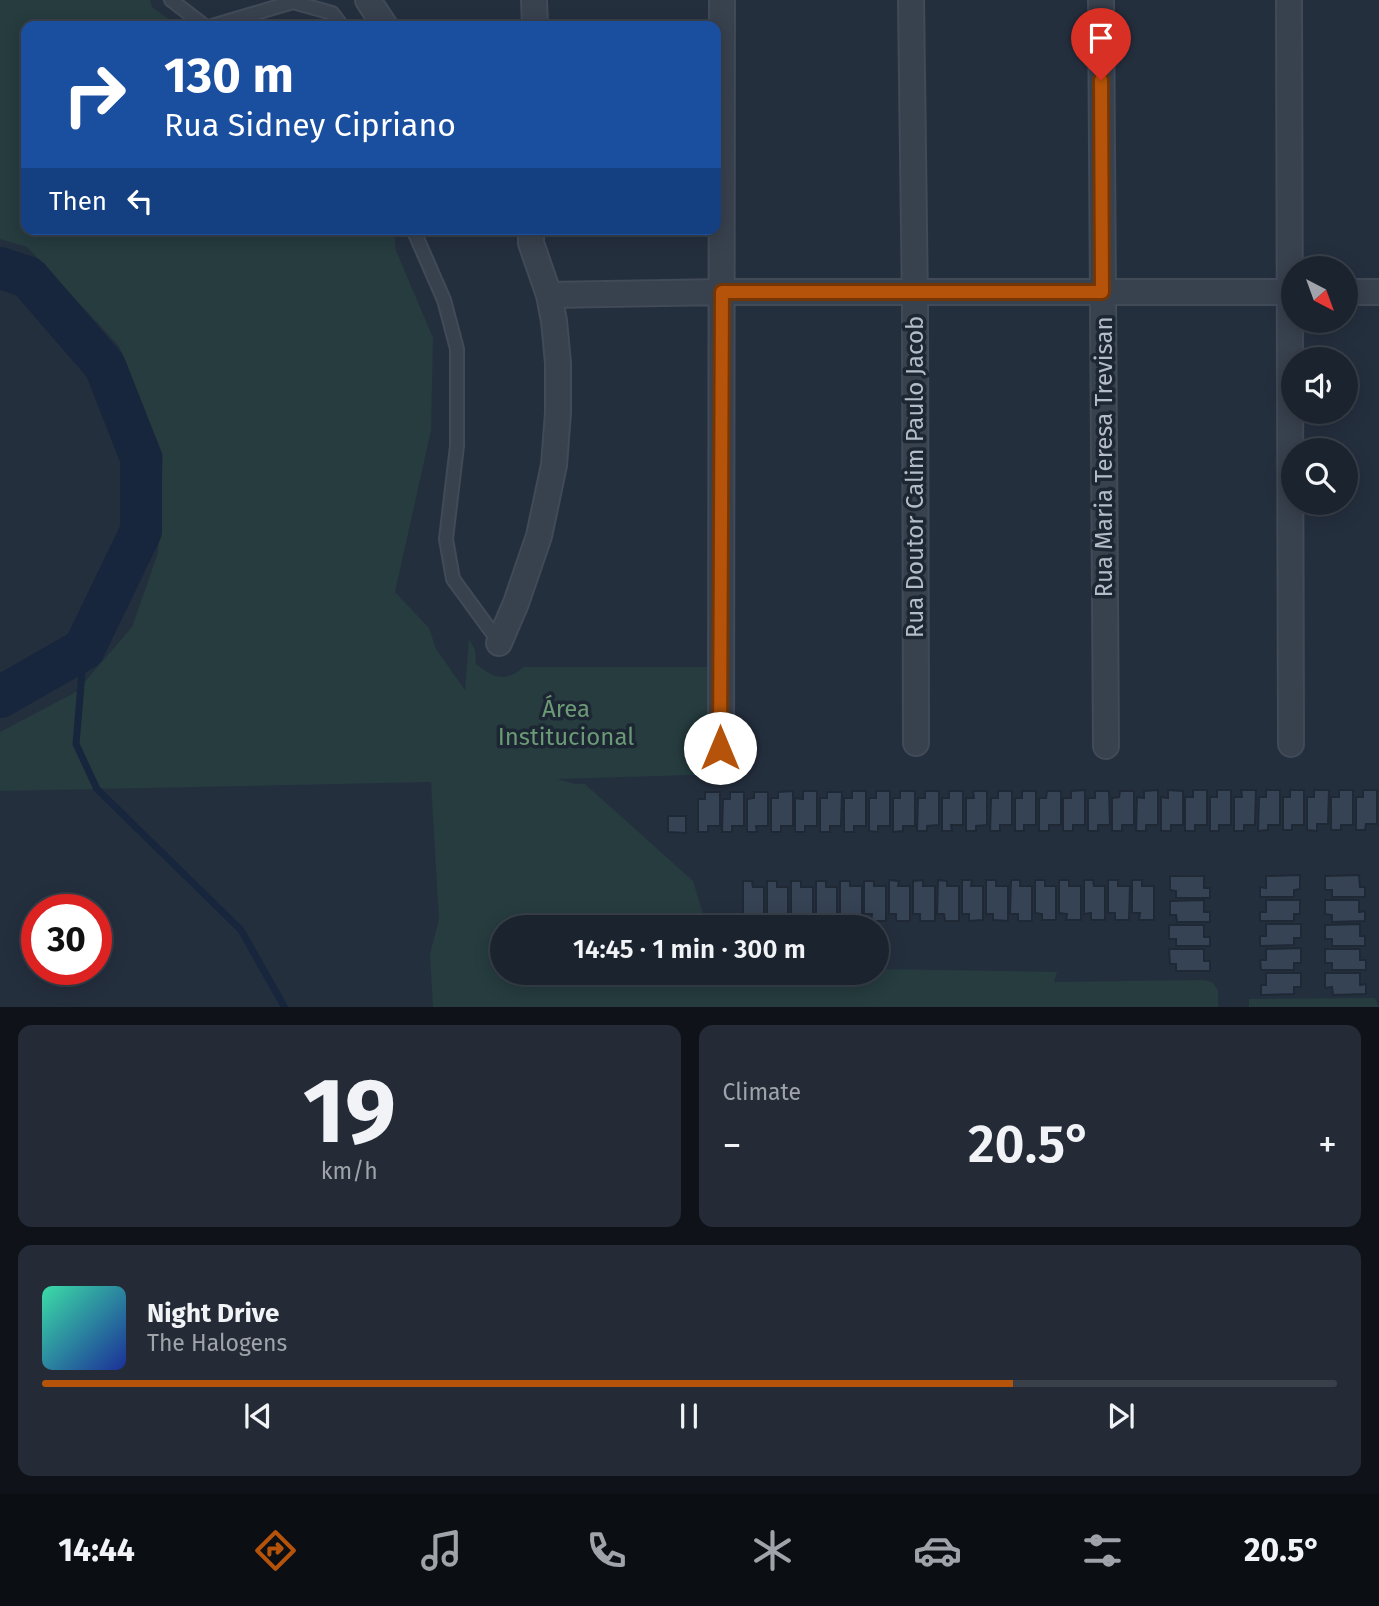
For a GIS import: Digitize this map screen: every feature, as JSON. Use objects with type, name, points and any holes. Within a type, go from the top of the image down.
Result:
[{"type":"street","points":[[368,0],[382,21]]},
{"type":"street","points":[[534,0],[534,21]]},
{"type":"street","points":[[720,748],[722,0]]},
{"type":"street","name":"Rua Doutor Calim Paulo Jacob","points":[[911,0],[915,292],[915,743]]},
{"type":"street","name":"Rua Maria Teresa Trevisan","points":[[1101,0],[1106,746]]},
{"type":"street","points":[[1290,0],[1292,256]]},
{"type":"street","points":[[499,643],[539,536],[554,465],[558,413],[558,363],[549,295],[529,235]]},
{"type":"street","points":[[549,295],[722,292],[1281,292]]},
{"type":"street","points":[[1358,292],[1379,292]]},
{"type":"street","points":[[1291,744],[1292,333]]},
{"type":"lane","points":[[171,0],[198,21]]},
{"type":"lane","points":[[229,21],[293,2],[332,13],[338,21]]},
{"type":"lane","points":[[416,235],[444,300],[457,349],[457,446],[446,539],[453,579],[499,643]]},
{"type":"green space","name":"Área Institucional","points":[[0,0],[150,0],[152,7],[171,21],[21,21],[21,235],[395,235],[395,248],[433,338],[431,430],[395,592],[429,628],[436,649],[465,690],[469,639],[475,650],[476,664],[499,677],[511,675],[524,667],[709,667],[712,716],[700,748],[701,764],[712,771],[725,774],[557,779],[585,784],[693,881],[703,915],[490,915],[490,985],[889,985],[889,969],[1057,972],[1054,982],[1203,980],[1212,982],[1218,990],[1218,1007],[433,1007],[430,954],[439,919],[431,782],[0,791],[0,732],[76,692],[132,627],[158,553],[163,455],[119,346],[27,247],[0,239]]},
{"type":"green space","points":[[1375,998],[1379,1007],[1249,1007],[1249,999]]},
{"type":"building","points":[[1085,790],[1085,825],[1073,825],[1073,831],[1063,831],[1063,798],[1071,798],[1071,791]]},
{"type":"building","points":[[1158,790],[1158,825],[1146,825],[1146,831],[1136,831],[1137,797],[1144,798],[1144,791]]},
{"type":"building","points":[[1168,790],[1183,791],[1183,825],[1171,825],[1171,831],[1161,831],[1161,797],[1168,798]]},
{"type":"building","points":[[1193,790],[1207,790],[1207,825],[1195,825],[1195,831],[1185,831],[1185,797],[1193,797]]},
{"type":"building","points":[[1217,790],[1231,790],[1231,825],[1219,825],[1219,831],[1210,831],[1210,797],[1217,797]]},
{"type":"building","points":[[1241,790],[1256,790],[1255,825],[1244,825],[1244,831],[1234,831],[1234,797],[1242,797]]},
{"type":"building","points":[[1266,790],[1280,790],[1280,825],[1268,825],[1268,830],[1258,831],[1259,797],[1266,797]]},
{"type":"building","points":[[1290,790],[1304,790],[1304,825],[1292,825],[1292,830],[1283,830],[1283,797],[1290,797]]},
{"type":"building","points":[[1314,790],[1329,790],[1328,824],[1317,824],[1317,831],[1307,830],[1307,797],[1314,797]]},
{"type":"building","points":[[1339,790],[1353,790],[1353,825],[1341,825],[1341,830],[1331,830],[1331,797],[1339,797]]},
{"type":"building","points":[[1363,790],[1377,790],[1377,824],[1366,824],[1365,830],[1356,830],[1356,797],[1363,797]]},
{"type":"building","points":[[793,791],[793,826],[781,826],[781,832],[771,832],[771,798],[778,798],[778,792]]},
{"type":"building","points":[[803,791],[817,791],[817,826],[805,826],[805,832],[795,832],[795,798],[803,799]]},
{"type":"building","points":[[852,791],[866,791],[866,826],[854,826],[854,832],[844,832],[844,798],[852,798]]},
{"type":"building","points":[[876,791],[890,791],[890,826],[878,826],[878,832],[869,831],[869,798],[876,798]]},
{"type":"building","points":[[900,791],[915,791],[915,826],[903,826],[903,831],[893,832],[893,798],[900,798]]},
{"type":"building","points":[[925,791],[939,791],[939,825],[927,826],[927,831],[917,831],[918,798],[925,798]]},
{"type":"building","points":[[949,791],[963,791],[963,825],[951,825],[952,831],[942,831],[942,798],[949,798]]},
{"type":"building","points":[[973,791],[987,791],[987,825],[976,826],[976,831],[966,831],[966,798],[974,798]]},
{"type":"building","points":[[998,791],[1012,791],[1012,825],[1000,825],[1000,831],[990,831],[991,798],[998,798]]},
{"type":"building","points":[[1022,791],[1036,791],[1036,825],[1024,825],[1024,831],[1015,831],[1015,798],[1022,798]]},
{"type":"building","points":[[1047,791],[1061,791],[1061,825],[1049,825],[1049,831],[1039,831],[1039,798],[1046,798]]},
{"type":"building","points":[[1095,791],[1109,791],[1110,825],[1098,825],[1098,831],[1088,831],[1088,798],[1095,798]]},
{"type":"building","points":[[1120,791],[1134,791],[1134,825],[1122,825],[1122,831],[1112,831],[1112,798],[1119,797]]},
{"type":"building","points":[[705,792],[720,792],[720,826],[708,826],[708,832],[698,832],[698,799],[705,799]]},
{"type":"building","points":[[730,792],[744,792],[744,826],[732,826],[732,832],[722,832],[723,799],[730,799]]},
{"type":"building","points":[[754,792],[768,792],[768,826],[756,826],[757,832],[747,832],[747,799],[754,798]]},
{"type":"building","points":[[827,792],[842,792],[841,826],[830,826],[830,832],[820,832],[820,798],[827,798]]},
{"type":"building","points":[[668,816],[686,816],[686,833],[668,832]]},
{"type":"building","points":[[1300,875],[1300,889],[1294,890],[1294,897],[1260,897],[1260,887],[1266,888],[1266,876]]},
{"type":"building","points":[[1359,875],[1360,887],[1365,887],[1365,897],[1332,897],[1332,890],[1325,890],[1325,876]]},
{"type":"building","points":[[1170,876],[1204,876],[1204,888],[1210,888],[1210,898],[1176,898],[1176,891],[1170,890]]},
{"type":"building","points":[[889,880],[899,881],[898,886],[910,886],[910,921],[896,921],[896,914],[889,914]]},
{"type":"building","points":[[923,880],[923,886],[935,886],[935,921],[920,921],[920,914],[913,914],[913,881]]},
{"type":"building","points":[[938,880],[947,881],[947,886],[959,886],[959,921],[945,921],[944,914],[937,914]]},
{"type":"building","points":[[962,880],[972,880],[971,886],[983,886],[983,920],[969,921],[969,914],[962,914]]},
{"type":"building","points":[[986,880],[996,880],[996,886],[1008,886],[1008,921],[993,920],[993,914],[986,914]]},
{"type":"building","points":[[1011,880],[1020,880],[1020,886],[1032,886],[1032,921],[1018,921],[1018,914],[1010,914]]},
{"type":"building","points":[[1035,880],[1045,880],[1045,886],[1056,886],[1056,920],[1042,920],[1042,914],[1035,913]]},
{"type":"building","points":[[1059,880],[1069,880],[1069,886],[1081,886],[1081,920],[1066,920],[1067,914],[1059,913]]},
{"type":"building","points":[[1084,880],[1093,880],[1094,886],[1105,886],[1105,920],[1091,920],[1091,913],[1084,914]]},
{"type":"building","points":[[1108,880],[1118,880],[1118,886],[1130,886],[1129,920],[1115,920],[1115,913],[1108,913]]},
{"type":"building","points":[[1132,880],[1142,880],[1142,886],[1154,886],[1154,920],[1139,920],[1140,913],[1132,913]]},
{"type":"building","points":[[743,881],[752,881],[753,887],[764,887],[764,915],[743,914]]},
{"type":"building","points":[[767,881],[777,881],[777,887],[788,887],[788,915],[767,914]]},
{"type":"building","points":[[791,881],[801,881],[801,887],[813,887],[813,915],[791,914]]},
{"type":"building","points":[[816,881],[826,881],[826,887],[837,887],[837,915],[816,914]]},
{"type":"building","points":[[840,881],[850,881],[850,886],[862,886],[862,915],[840,914]]},
{"type":"building","points":[[864,881],[874,881],[874,886],[886,886],[886,915],[864,914]]},
{"type":"building","points":[[1204,900],[1204,912],[1210,912],[1210,922],[1177,922],[1176,915],[1170,915],[1170,901]]},
{"type":"building","points":[[1266,900],[1300,900],[1300,914],[1294,914],[1294,921],[1260,921],[1260,912],[1266,912]]},
{"type":"building","points":[[1325,900],[1359,900],[1359,912],[1365,911],[1365,921],[1332,922],[1332,915],[1325,914]]},
{"type":"building","points":[[1266,924],[1301,924],[1301,938],[1294,938],[1294,945],[1260,946],[1260,936],[1266,936]]},
{"type":"building","points":[[1360,924],[1360,936],[1365,936],[1365,946],[1332,946],[1332,939],[1325,939],[1325,925]]},
{"type":"building","points":[[1169,925],[1204,925],[1204,937],[1210,937],[1210,946],[1176,946],[1176,939],[1169,939]]},
{"type":"building","points":[[1301,948],[1301,963],[1294,963],[1294,970],[1261,970],[1260,960],[1266,960],[1266,949]]},
{"type":"building","points":[[1169,949],[1204,949],[1204,961],[1210,961],[1210,971],[1176,971],[1176,964],[1170,964]]},
{"type":"building","points":[[1325,949],[1360,949],[1360,960],[1366,960],[1366,970],[1332,970],[1332,963],[1325,963]]},
{"type":"building","points":[[1266,973],[1301,973],[1301,987],[1294,987],[1294,994],[1261,995],[1261,985],[1266,985]]},
{"type":"building","points":[[1325,973],[1360,973],[1360,985],[1366,984],[1366,994],[1333,995],[1332,987],[1325,988]]},
{"type":"waterway","points":[[0,268],[28,277],[105,366],[141,458],[141,531],[84,649],[0,697]]},
{"type":"waterway","points":[[84,649],[76,744],[97,789],[241,930],[284,1007]]},
{"type":"route","points":[[720,748],[722,292],[1102,292],[1101,80]]}]
